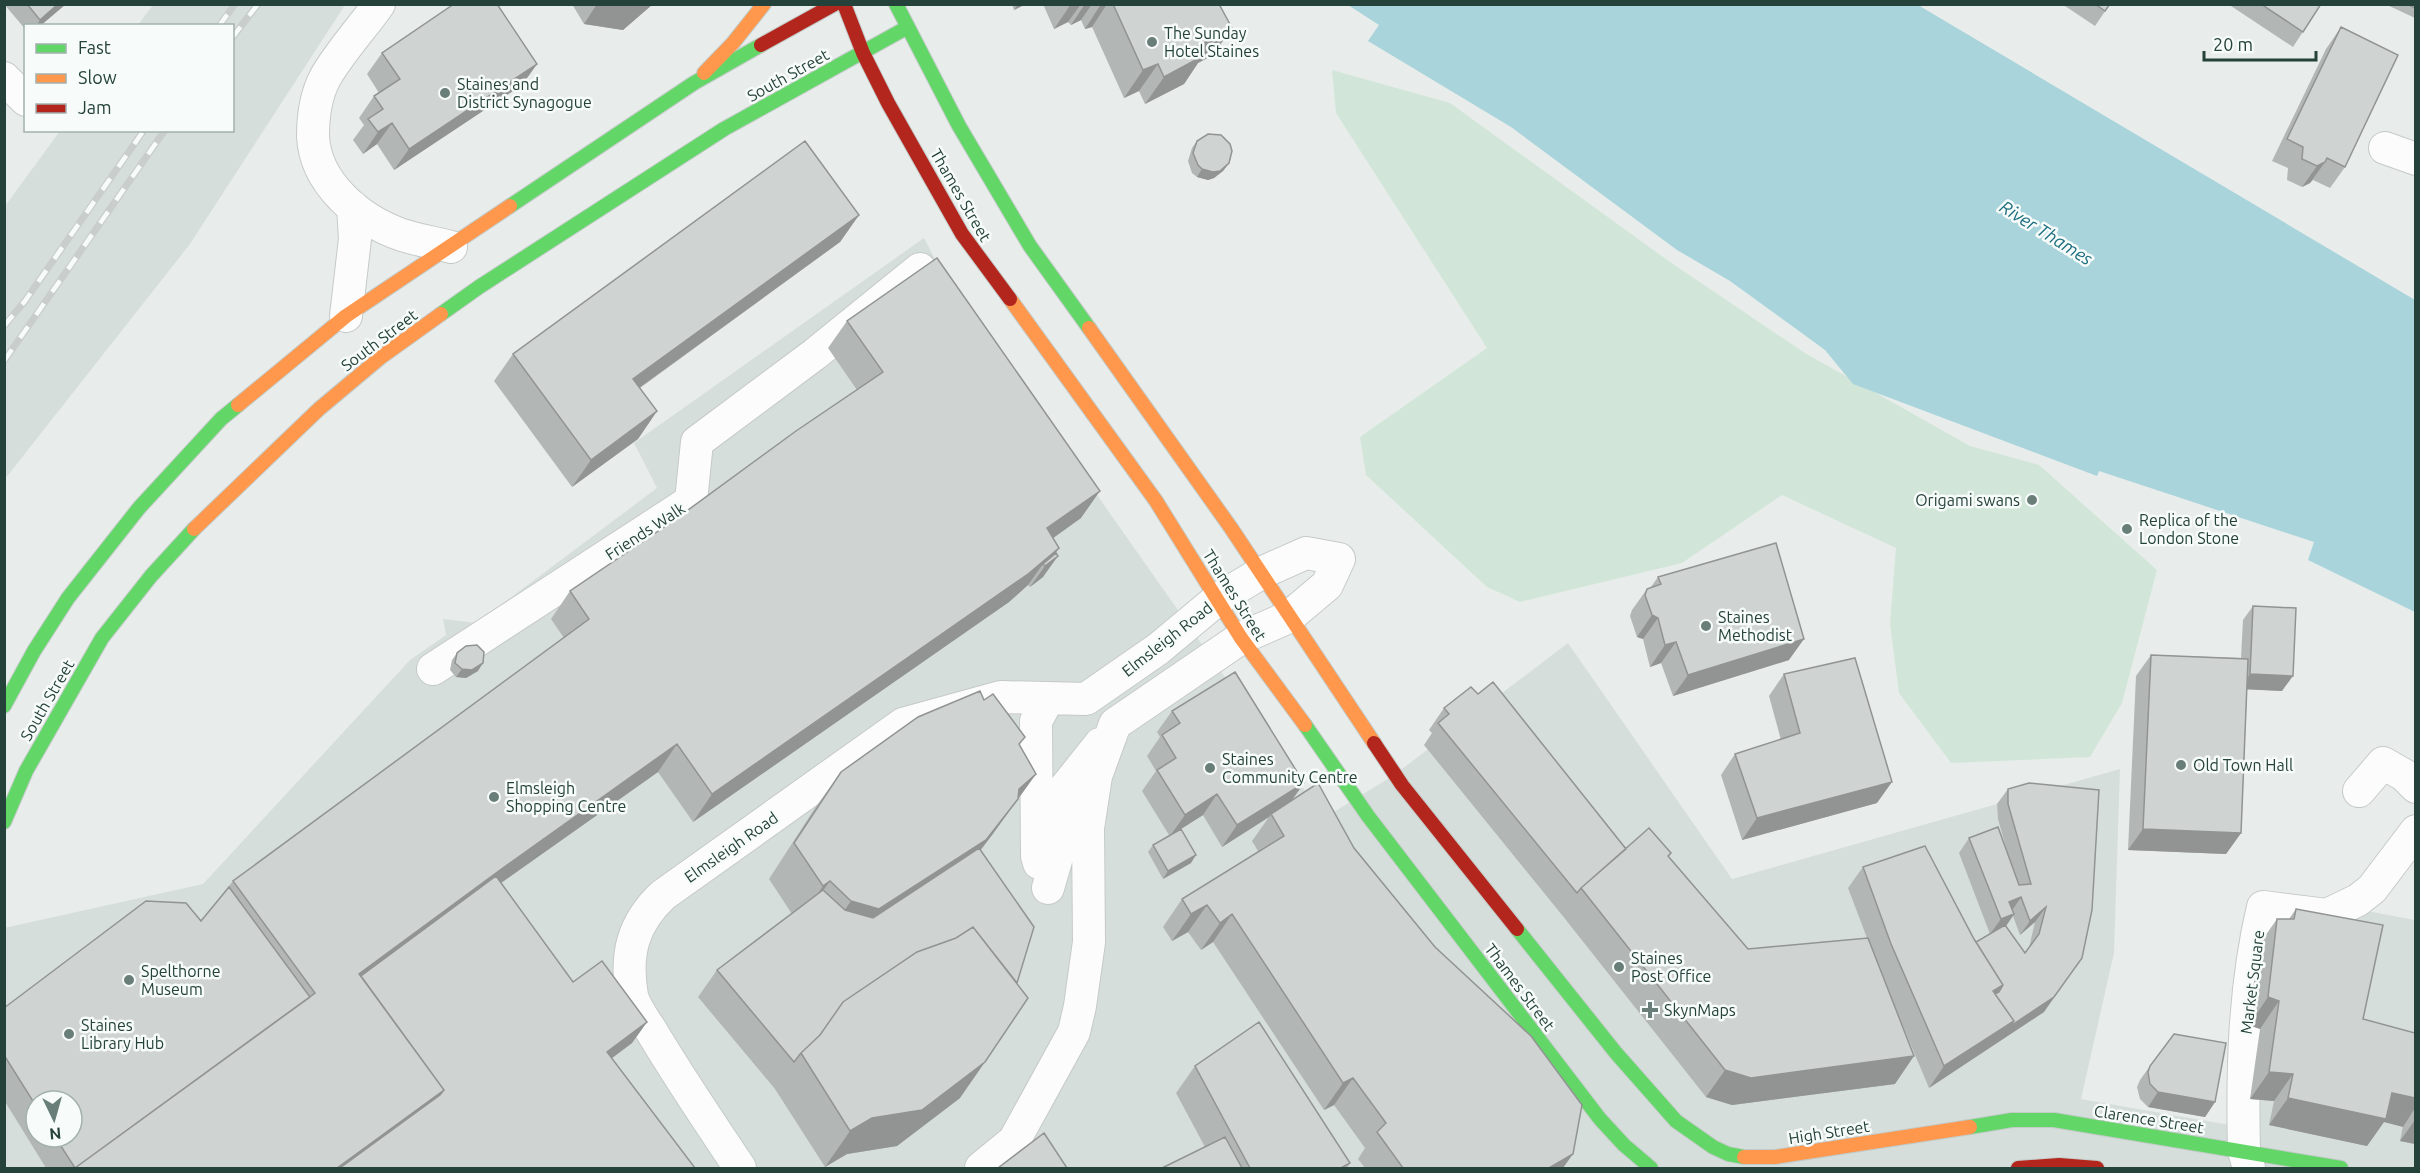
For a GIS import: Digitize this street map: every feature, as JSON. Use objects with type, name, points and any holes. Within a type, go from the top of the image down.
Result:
[{"type":"main road","points":[[694,83],[758,15],[764,4]]},
{"type":"main road","name":"South Street","points":[[4,706],[34,651],[68,598],[139,508],[221,419],[346,316],[694,83],[835,4]]},
{"type":"main road","name":"Thames Street","points":[[844,4],[863,53],[888,103],[962,234],[1101,422],[1156,501],[1240,638],[1277,685],[1368,816],[1600,1119],[1624,1145],[1651,1168]]},
{"type":"main road","name":"Thames Street","points":[[896,4],[982,168],[1030,246],[1182,457],[1402,784],[1609,1044],[1676,1122],[1713,1147]]},
{"type":"main road","name":"South Street","points":[[4,822],[26,771],[102,638],[151,576],[206,515],[319,409],[381,357],[479,287],[724,129],[908,27]]},
{"type":"main road","name":"Clarence Street","points":[[1951,1129],[2012,1120],[2054,1120],[2246,1160],[2341,1168]]},
{"type":"main road","name":"High Street","points":[[1713,1147],[1728,1154],[1743,1157],[1775,1157],[1951,1129]]},
{"type":"main road","points":[[2018,1168],[2060,1165],[2097,1168]]},
{"type":"street","points":[[379,4],[325,78],[313,119],[314,147],[322,173],[353,207],[373,221],[401,235],[451,247]]},
{"type":"street","points":[[4,78],[24,98]]},
{"type":"street","points":[[2385,148],[2415,159]]},
{"type":"street","points":[[346,316],[355,239],[353,207]]},
{"type":"street","name":"Friends Walk","points":[[433,669],[691,501],[697,442],[815,354],[920,269]]},
{"type":"street","name":"Elmsleigh Road","points":[[740,1168],[664,1052],[633,999],[629,958],[635,932],[649,909],[663,896],[903,724],[1001,697],[1086,699],[1158,649],[1218,599],[1261,573],[1306,553],[1339,559],[1327,585],[1289,617]]},
{"type":"street","points":[[1047,699],[1036,721],[1037,856],[1048,888],[1057,856],[1058,827],[1065,788],[1115,724],[1240,638],[1289,617]]},
{"type":"street","points":[[1086,699],[1115,724]]},
{"type":"street","points":[[981,1168],[1014,1141],[1074,1032],[1089,942],[1088,828],[1096,776],[1115,724]]},
{"type":"street","points":[[2359,791],[2383,763],[2404,775],[2415,787]]},
{"type":"street","name":"Market Square","points":[[2246,1160],[2244,1034],[2263,907],[2327,915],[2358,900],[2372,890],[2414,833]]},
{"type":"shaded area","points":[[153,5],[345,5],[190,244],[5,479],[5,206],[59,132],[234,132],[234,24],[139,24]]},
{"type":"shaded area","points":[[924,238],[946,280],[1324,818],[1394,775],[1568,643],[1732,879],[2120,769],[2114,953],[2081,1099],[2230,1125],[2258,946],[2259,891],[2415,920],[2415,1168],[5,1168],[4,928],[203,884],[410,660],[446,635],[443,619],[477,623],[657,488],[634,443]]},
{"type":"green space","points":[[1332,70],[1450,103],[1670,262],[1805,353],[1970,446],[2039,465],[2157,570],[2122,703],[2090,757],[1951,763],[1899,693],[1890,624],[1896,548],[1782,495],[1682,563],[1520,602],[1487,587],[1366,475],[1360,437],[1487,348],[1336,113]]},
{"type":"water","name":"River Thames","points":[[1348,5],[1918,5],[2415,300],[2415,612],[2308,560],[2314,542],[2099,471],[2097,476],[1853,384],[1825,350],[1730,281],[1677,250],[1511,127],[1368,41],[1379,25]]},
{"type":"building","points":[[27,4],[58,4],[40,20]]},
{"type":"building","name":"Staines and District Synagogue","points":[[454,4],[497,4],[537,64],[409,149],[392,123],[378,132],[368,119],[383,109],[374,96],[400,79],[382,53]]},
{"type":"building","points":[[1113,4],[1219,4],[1232,28],[1198,46],[1203,56],[1164,77],[1158,64],[1143,70]]},
{"type":"building","points":[[2095,4],[2110,4],[2105,11]]},
{"type":"building","points":[[2261,4],[2321,4],[2303,32]]},
{"type":"building","points":[[2341,27],[2398,55],[2345,167],[2327,158],[2325,162],[2317,166],[2302,159],[2303,147],[2287,139]]},
{"type":"building","points":[[1208,134],[1221,135],[1230,144],[1232,151],[1229,163],[1220,171],[1202,169],[1193,153],[1197,141]]},
{"type":"building","points":[[805,141],[859,215],[633,379],[657,411],[591,460],[513,354]]},
{"type":"building","name":"Elmsleigh Shopping Centre","points":[[937,258],[1100,491],[1047,528],[1059,548],[1028,574],[712,794],[677,744],[359,974],[444,1090],[337,1168],[75,1168],[315,993],[233,881],[589,619],[570,591],[883,372],[847,321]]},
{"type":"building","name":"Staines Methodist","points":[[1776,543],[1804,639],[1688,675],[1676,642],[1665,645],[1658,618],[1652,615],[1645,595],[1647,589],[1661,584],[1658,577]]},
{"type":"building","points":[[1056,553],[1058,556],[1045,566],[1043,564]]},
{"type":"building","points":[[2253,606],[2296,608],[2293,676],[2250,674]]},
{"type":"building","points":[[477,645],[484,652],[483,663],[472,670],[462,669],[455,663],[457,653],[466,646]]},
{"type":"building","name":"Old Town Hall","points":[[2151,655],[2248,659],[2241,833],[2143,829]]},
{"type":"building","points":[[1855,658],[1892,782],[1757,818],[1735,754],[1800,733],[1784,674]]},
{"type":"building","name":"Staines Community Centre","points":[[1235,672],[1304,783],[1237,825],[1217,794],[1185,815],[1157,770],[1176,758],[1162,735],[1180,723],[1172,711]]},
{"type":"building","points":[[1493,682],[1626,849],[1577,893],[1438,723],[1449,714],[1444,708],[1471,687],[1478,694]]},
{"type":"building","points":[[980,691],[984,700],[993,694],[1025,737],[1019,744],[1036,774],[1019,789],[1018,799],[986,840],[879,909],[851,901],[830,881],[823,886],[794,843],[841,772],[918,717]]},
{"type":"building","points":[[1318,783],[1354,848],[1435,947],[1531,1036],[1582,1105],[1573,1154],[1549,1168],[1403,1168],[1377,1132],[1386,1123],[1353,1078],[1343,1083],[1232,914],[1220,923],[1207,905],[1191,914],[1182,899],[1284,836],[1271,814]]},
{"type":"building","points":[[2029,783],[2099,790],[2092,910],[2082,958],[2054,997],[2009,1027],[2014,1021],[1995,994],[2003,985],[1976,942],[2005,925],[2025,953],[2039,934],[2046,907],[2030,921],[2021,897],[2009,902],[2014,914],[2001,919],[1969,838],[1998,827],[2019,885],[2031,884],[2008,804],[2008,789]]},
{"type":"building","points":[[1649,828],[1671,853],[1668,856],[1748,949],[1868,938],[1914,1056],[1751,1078],[1725,1070],[1581,888]]},
{"type":"building","points":[[1181,829],[1196,855],[1168,871],[1153,845]]},
{"type":"building","points":[[1925,846],[1974,939],[2003,985],[1993,991],[2014,1021],[1944,1066],[1891,944],[1863,867]]},
{"type":"building","points":[[979,848],[1034,927],[1017,983],[973,927],[956,938],[917,952],[843,1002],[820,1035],[794,1062],[717,970],[823,890],[845,910],[873,918]]},
{"type":"building","points":[[496,876],[573,982],[602,961],[647,1022],[607,1052],[695,1168],[340,1168],[444,1090],[361,976]]},
{"type":"building","points":[[229,887],[310,997],[75,1168],[63,1149],[84,1149],[84,1089],[25,1089],[4,1055],[4,1008],[146,901],[186,903],[201,921]]},
{"type":"building","points":[[2296,909],[2383,925],[2363,1019],[2415,1033],[2415,1098],[2392,1093],[2386,1119],[2288,1098],[2293,1074],[2269,1072],[2279,1001],[2268,997],[2277,919],[2294,919]]},
{"type":"building","points":[[973,927],[1028,998],[985,1062],[922,1110],[872,1118],[850,1131],[801,1053],[820,1035],[843,1002],[917,952],[956,938]]},
{"type":"building","points":[[1259,1022],[1350,1163],[1341,1168],[1250,1168],[1195,1066]]},
{"type":"building","points":[[2174,1034],[2226,1043],[2215,1102],[2158,1092],[2150,1084],[2148,1072],[2150,1066]]},
{"type":"building","points":[[1044,1133],[1067,1168],[998,1168]]},
{"type":"building","points":[[1225,1137],[1242,1168],[1162,1168]]},
{"type":"railway","points":[[220,24],[235,4]]},
{"type":"railway","points":[[234,35],[258,4]]},
{"type":"railway","points":[[4,326],[25,301],[143,132]]},
{"type":"railway","points":[[4,361],[164,132]]},
{"type":"traffic: fast","points":[[896,4],[959,126],[1030,246],[1089,328]]},
{"type":"traffic: fast","points":[[441,314],[479,287],[724,129],[908,27]]},
{"type":"traffic: fast","points":[[510,206],[694,83],[761,45]]},
{"type":"traffic: fast","points":[[4,706],[34,651],[68,598],[139,508],[221,419],[238,405]]},
{"type":"traffic: fast","points":[[4,822],[26,771],[102,638],[151,576],[194,529]]},
{"type":"traffic: fast","points":[[1305,725],[1368,816],[1600,1119],[1624,1145],[1651,1168]]},
{"type":"traffic: fast","points":[[1517,929],[1616,1053],[1676,1121],[1713,1147],[1728,1154],[1744,1157]]},
{"type":"traffic: fast","points":[[1970,1127],[2012,1120],[2054,1120],[2341,1168]]},
{"type":"traffic: slow","points":[[704,73],[733,43],[764,4]]},
{"type":"traffic: slow","points":[[238,405],[346,316],[510,206]]},
{"type":"traffic: slow","points":[[1010,299],[1156,501],[1241,638],[1305,725]]},
{"type":"traffic: slow","points":[[194,529],[319,409],[381,357],[441,314]]},
{"type":"traffic: slow","points":[[1089,328],[1231,528],[1374,743]]},
{"type":"traffic: slow","points":[[1744,1157],[1775,1157],[1970,1127]]},
{"type":"traffic: jam","points":[[761,45],[835,4]]},
{"type":"traffic: jam","points":[[844,4],[863,53]]},
{"type":"traffic: jam","points":[[863,53],[888,103],[962,234],[1010,299]]},
{"type":"traffic: jam","points":[[1374,743],[1402,785],[1517,929]]},
{"type":"traffic: jam","points":[[2018,1168],[2059,1165],[2097,1168]]},
{"type":"place","name":"The Sunday Hotel Staines","points":[[1152,42]]},
{"type":"place","name":"Staines and District Synagogue","points":[[445,93]]},
{"type":"place","name":"Origami swans","points":[[2032,500]]},
{"type":"place","name":"Replica of the London Stone","points":[[2127,529]]},
{"type":"place","name":"Staines Methodist","points":[[1706,626]]},
{"type":"place","name":"Old Town Hall","points":[[2181,765]]},
{"type":"place","name":"Staines Community Centre","points":[[1210,768]]},
{"type":"place","name":"Elmsleigh Shopping Centre","points":[[494,797]]},
{"type":"place","name":"Staines Post Office","points":[[1619,967]]},
{"type":"place","name":"Spelthorne Museum","points":[[129,980]]},
{"type":"place","name":"SkynMaps","points":[[1650,1010]]},
{"type":"place","name":"Staines Library Hub","points":[[69,1034]]}]
